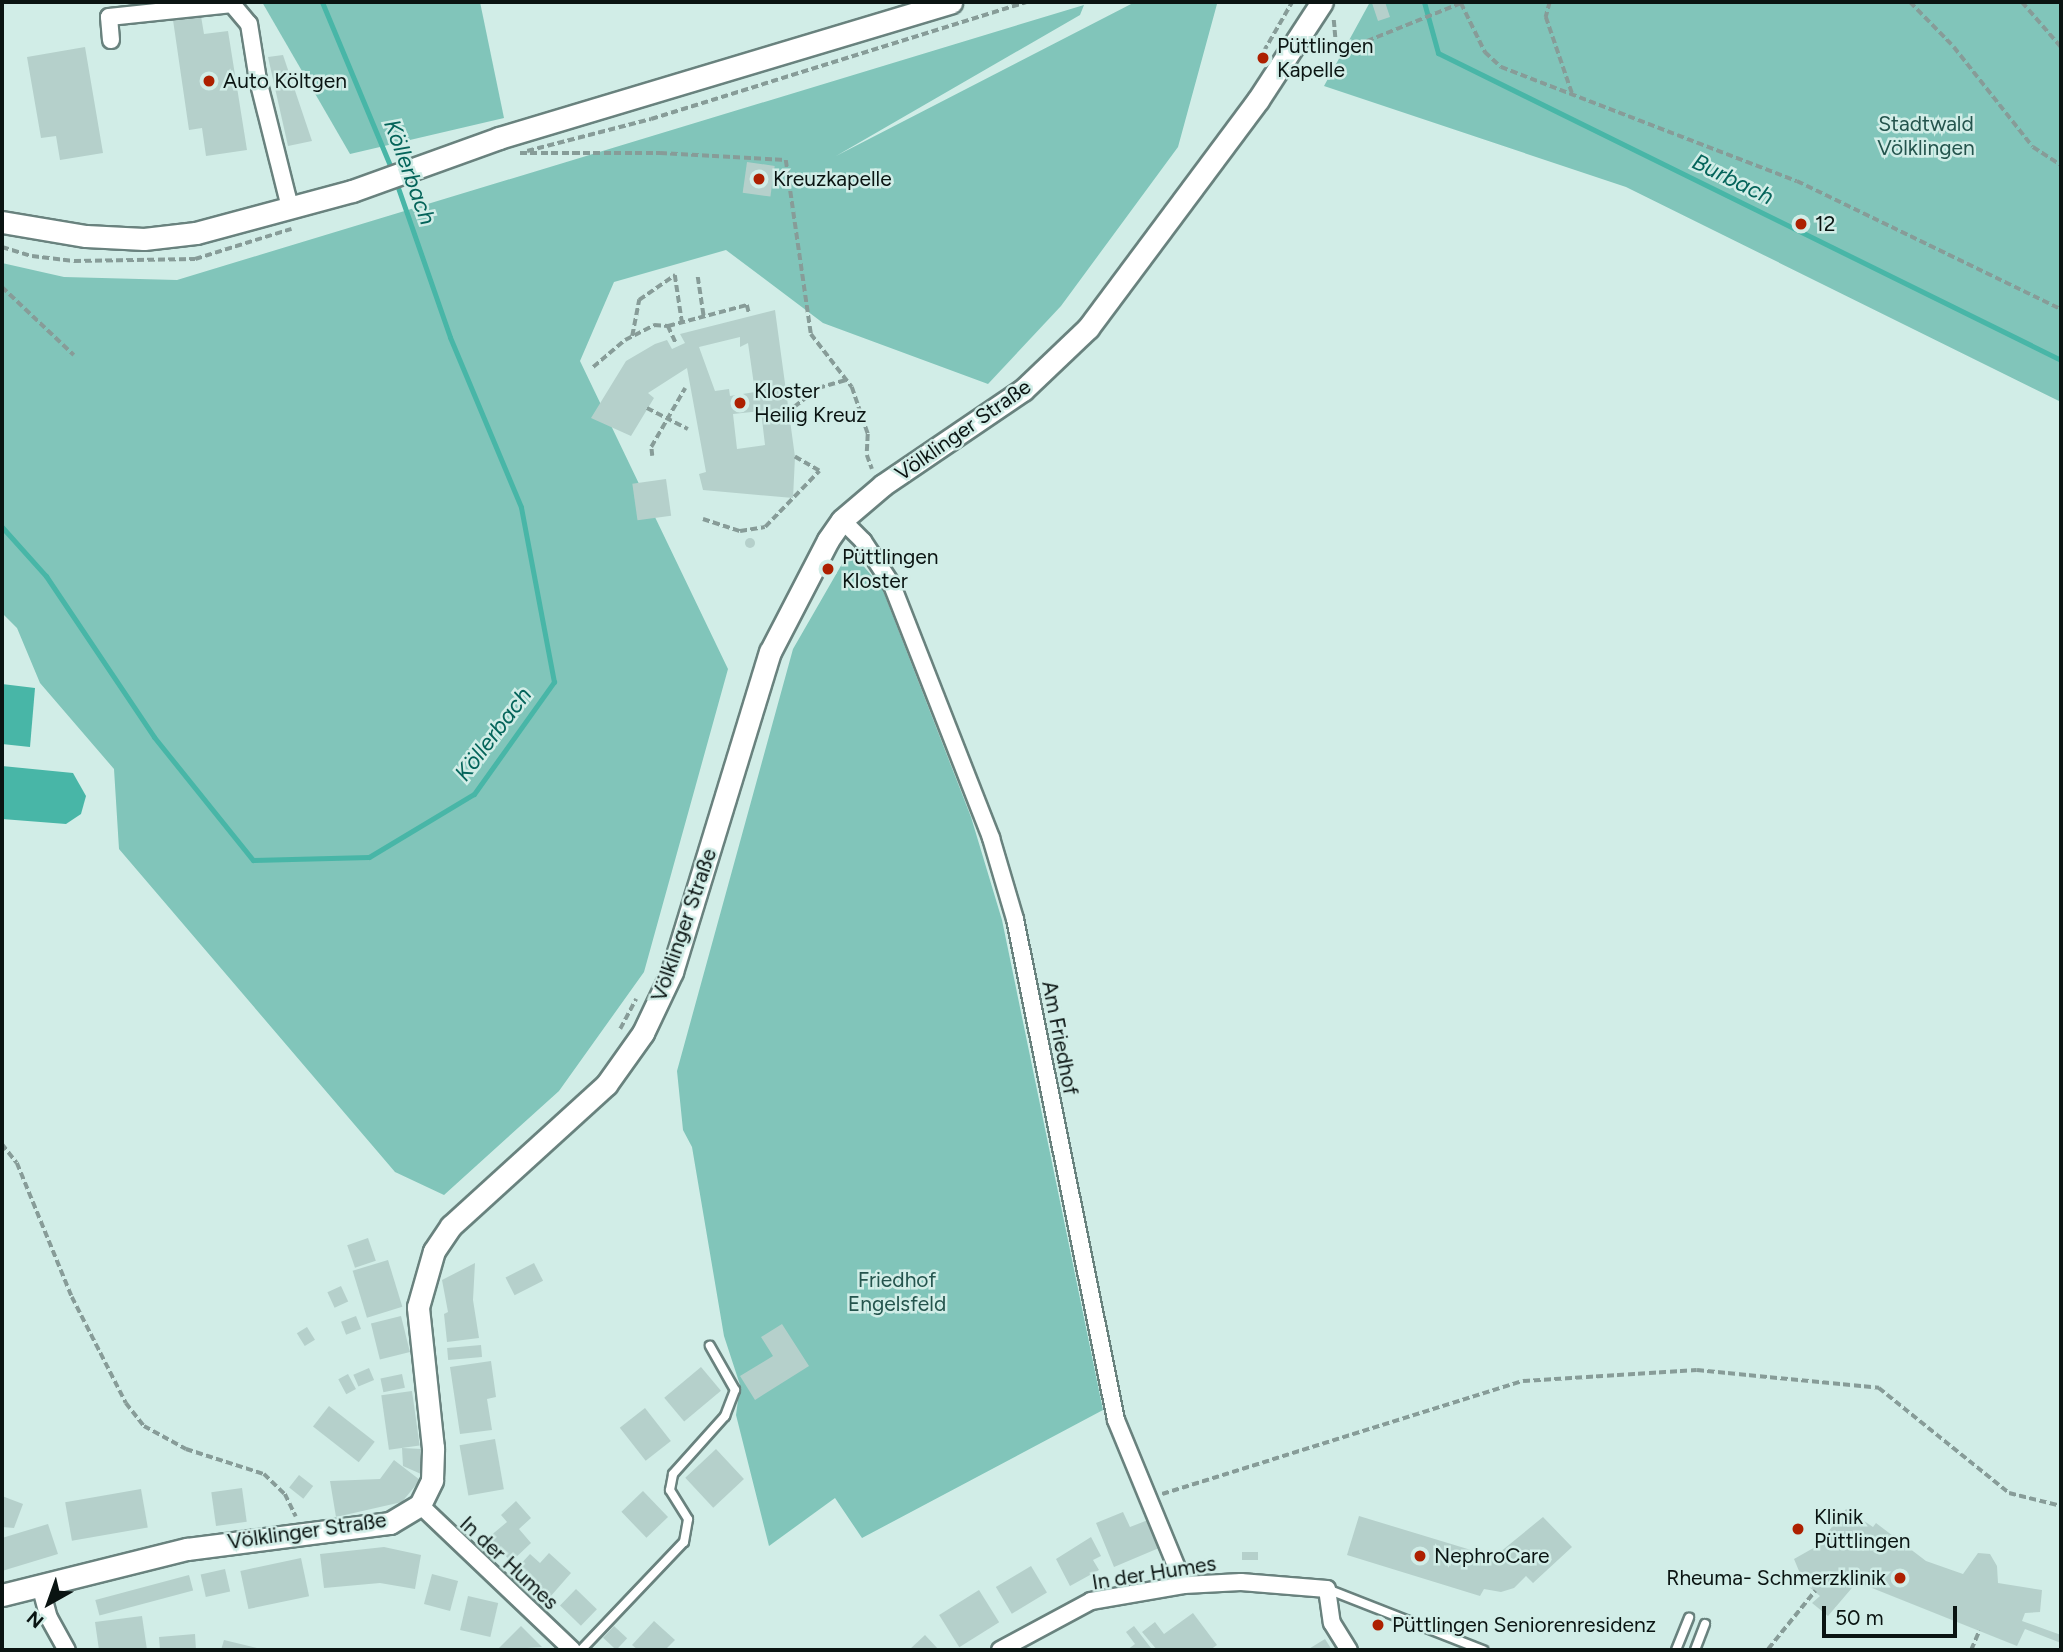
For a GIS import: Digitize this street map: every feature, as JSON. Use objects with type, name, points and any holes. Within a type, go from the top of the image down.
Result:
[{"type":"street","points":[[2,222],[36,230],[144,239],[196,233],[352,191],[429,163],[951,2]]},
{"type":"street","name":"Völklinger Straße","points":[[1299,36],[1304,2]]},
{"type":"street","points":[[111,40],[109,17],[232,4],[249,24],[258,80],[290,207]]},
{"type":"street","name":"Völklinger Straße","points":[[2,1595],[187,1549],[390,1523],[420,1505],[432,1480],[433,1448],[418,1307],[434,1251],[451,1226],[606,1085],[643,1033],[672,972],[770,652],[842,520],[883,485],[1055,364],[1127,281],[1299,36],[1328,7]]},
{"type":"street","name":"Am Friedhof","points":[[842,520],[863,541],[892,585],[991,838],[1015,919],[1116,1420],[1152,1498],[1184,1586]]},
{"type":"street","name":"In der Humes","points":[[420,1505],[572,1650]]},
{"type":"street","name":"In der Humes","points":[[1000,1650],[1091,1601],[1184,1586],[1241,1582],[1327,1589]]},
{"type":"street","points":[[40,1585],[49,1618],[67,1650]]},
{"type":"street","points":[[1327,1589],[1332,1623],[1349,1650]]},
{"type":"lane","points":[[581,1650],[684,1542],[688,1519],[670,1490],[673,1474],[725,1416],[735,1390],[709,1346]]},
{"type":"lane","name":"In der Humes","points":[[1327,1589],[1483,1650]]},
{"type":"lane","points":[[1676,1650],[1689,1618]]},
{"type":"lane","points":[[1695,1650],[1705,1624]]},
{"type":"path","points":[[876,478],[867,455],[868,434],[846,380],[811,334],[786,160],[660,153],[511,153],[547,149],[651,119],[1026,2]]},
{"type":"path","points":[[1253,72],[1292,2]]},
{"type":"path","points":[[1550,2],[1546,17],[1573,97]]},
{"type":"path","points":[[1910,2],[1954,47],[2034,147],[2061,164]]},
{"type":"path","points":[[2022,2],[2061,47]]},
{"type":"path","points":[[1328,7],[1336,46],[1357,45],[1463,3],[1485,52],[1501,67],[1573,97],[1797,181],[2061,309]]},
{"type":"path","points":[[632,336],[639,300],[675,275],[681,322]]},
{"type":"path","points":[[698,277],[704,317]]},
{"type":"path","points":[[2,287],[74,355]]},
{"type":"path","points":[[593,367],[632,336],[654,325],[668,326],[747,305],[749,313]]},
{"type":"path","points":[[735,309],[737,318]]},
{"type":"path","points":[[668,326],[676,343]]},
{"type":"path","points":[[794,407],[818,388],[846,380]]},
{"type":"path","points":[[652,456],[651,447],[685,388]]},
{"type":"path","points":[[647,408],[667,421],[688,429]]},
{"type":"path","points":[[703,519],[740,531],[765,527],[819,471],[795,457]]},
{"type":"path","points":[[616,1037],[641,988]]},
{"type":"path","points":[[2,1144],[17,1163],[72,1297],[126,1403],[144,1426],[186,1450],[264,1474],[285,1494],[305,1534]]},
{"type":"path","points":[[1152,1498],[1187,1482],[1522,1381],[1697,1370],[1879,1388],[2009,1493],[2061,1506]]},
{"type":"path","points":[[1768,1649],[1815,1591]]},
{"type":"path","points":[[1971,1650],[1979,1631]]},
{"type":"green space","points":[[262,2],[480,2],[504,118],[350,154]]},
{"type":"green space","points":[[1135,2],[1217,4],[1178,147],[1061,306],[988,384],[823,323],[726,250],[614,282],[580,361],[728,669],[644,972],[559,1091],[444,1195],[395,1172],[119,849],[114,769],[40,683],[17,628],[2,613],[2,263],[64,277],[177,280],[1084,5],[1080,15],[836,156]]},
{"type":"green space","name":"Stadtwald Völklingen","points":[[1370,2],[2061,2],[2061,402],[1626,187],[1324,86]]},
{"type":"green space","name":"Friedhof Engelsfeld","points":[[850,550],[882,588],[971,817],[1002,920],[1103,1410],[862,1538],[835,1498],[769,1546],[736,1415],[740,1385],[724,1336],[692,1147],[683,1130],[677,1071],[793,649]]},
{"type":"shaded area","points":[[2,684],[35,688],[30,747],[2,744]]},
{"type":"shaded area","points":[[2,766],[73,773],[86,796],[81,814],[66,824],[2,819]]},
{"type":"building","points":[[1385,2],[1390,17],[1378,21],[1372,3]]},
{"type":"building","name":"Auto Költgen","points":[[201,16],[204,34],[228,31],[247,150],[206,156],[202,128],[189,130],[173,20]]},
{"type":"building","points":[[85,47],[103,153],[60,160],[56,136],[41,138],[27,57]]},
{"type":"building","points":[[283,55],[312,141],[288,146],[268,57]]},
{"type":"building","name":"Kreuzkapelle","points":[[747,162],[775,166],[770,197],[743,193]]},
{"type":"building","name":"Kloster Heilig Kreuz","points":[[775,310],[795,457],[793,498],[703,490],[699,474],[706,472],[687,368],[648,393],[654,398],[631,436],[591,418],[626,361],[667,340],[672,349],[685,343],[680,334]],"holes":[[[740,337],[740,347],[748,343],[755,392],[730,396],[729,389],[715,391],[699,347]],[[761,411],[765,445],[737,449],[733,414]]]},
{"type":"building","points":[[666,479],[671,516],[637,520],[632,484]]},
{"type":"building","points":[[750,538],[754,539],[754,547],[750,548],[746,547],[745,543],[746,539]]},
{"type":"building","points":[[368,1238],[376,1261],[355,1268],[347,1245]]},
{"type":"building","points":[[388,1260],[402,1307],[367,1318],[353,1271]]},
{"type":"building","points":[[475,1263],[473,1300],[479,1338],[447,1342],[444,1314],[448,1312],[442,1280]]},
{"type":"building","points":[[534,1263],[543,1281],[515,1295],[505,1278]]},
{"type":"building","points":[[341,1286],[348,1301],[335,1308],[327,1292]]},
{"type":"building","points":[[356,1316],[361,1329],[346,1335],[341,1322]]},
{"type":"building","points":[[401,1316],[410,1352],[380,1359],[371,1323]]},
{"type":"building","points":[[782,1324],[809,1366],[755,1400],[740,1376],[773,1356],[761,1337]]},
{"type":"building","points":[[307,1327],[315,1340],[305,1346],[297,1333]]},
{"type":"building","points":[[481,1345],[482,1357],[448,1360],[447,1348]]},
{"type":"building","points":[[491,1361],[496,1397],[487,1399],[492,1430],[460,1434],[450,1367]]},
{"type":"building","points":[[701,1367],[721,1391],[684,1422],[664,1398]]},
{"type":"building","points":[[369,1368],[374,1380],[358,1387],[353,1375]]},
{"type":"building","points":[[348,1374],[356,1389],[346,1394],[338,1379]]},
{"type":"building","points":[[402,1374],[405,1388],[383,1392],[380,1379]]},
{"type":"building","points":[[412,1391],[420,1445],[389,1450],[381,1395]]},
{"type":"building","points":[[329,1406],[375,1442],[359,1462],[313,1426]]},
{"type":"building","points":[[645,1408],[671,1441],[646,1461],[620,1428]]},
{"type":"building","points":[[495,1439],[504,1489],[468,1495],[460,1445]]},
{"type":"building","points":[[402,1448],[422,1449],[421,1474],[403,1466]]},
{"type":"building","points":[[716,1449],[744,1479],[713,1508],[685,1478]]},
{"type":"building","points":[[394,1460],[420,1480],[402,1502],[336,1517],[330,1481],[380,1479]]},
{"type":"building","points":[[299,1475],[313,1486],[303,1499],[289,1488]]},
{"type":"building","points":[[242,1488],[247,1522],[216,1526],[211,1492]]},
{"type":"building","points":[[141,1489],[148,1527],[72,1541],[65,1502]]},
{"type":"building","points":[[643,1491],[668,1517],[646,1538],[621,1512]]},
{"type":"building","points":[[2,1496],[23,1504],[14,1528],[2,1527]]},
{"type":"building","points":[[516,1501],[531,1518],[519,1529],[531,1543],[511,1562],[489,1537],[507,1522],[501,1515]]},
{"type":"building","name":"Rheuma- Schmerzklinik","points":[[1846,1509],[1873,1527],[1876,1523],[1926,1561],[1963,1574],[1978,1553],[1990,1554],[1997,1566],[1998,1583],[2042,1590],[2040,1612],[2025,1613],[2022,1621],[2061,1635],[2061,1643],[2025,1629],[2017,1646],[1857,1582],[1828,1616],[1812,1603],[1820,1596],[1804,1583],[1794,1559],[1817,1546]]},
{"type":"building","points":[[1123,1512],[1130,1527],[1148,1520],[1159,1548],[1114,1567],[1096,1523]]},
{"type":"building","name":"NephroCare","points":[[1359,1516],[1494,1557],[1543,1517],[1572,1547],[1533,1583],[1526,1576],[1514,1588],[1501,1592],[1484,1589],[1480,1596],[1347,1555]]},
{"type":"building","points":[[48,1524],[58,1554],[2,1571],[2,1538]]},
{"type":"building","points":[[1091,1537],[1101,1556],[1093,1560],[1099,1570],[1070,1586],[1056,1559]]},
{"type":"building","points":[[384,1547],[421,1555],[415,1589],[380,1583],[324,1588],[320,1554]]},
{"type":"building","points":[[1242,1552],[1258,1552],[1258,1560],[1242,1560]]},
{"type":"building","points":[[549,1553],[571,1573],[550,1597],[518,1567],[530,1554],[540,1563]]},
{"type":"building","points":[[301,1558],[309,1596],[248,1609],[240,1571]]},
{"type":"building","points":[[1031,1566],[1047,1593],[1012,1614],[996,1587]]},
{"type":"building","points":[[225,1569],[230,1591],[206,1597],[201,1575]]},
{"type":"building","points":[[432,1574],[458,1581],[450,1611],[424,1604]]},
{"type":"building","points":[[189,1575],[193,1590],[99,1616],[95,1600]]},
{"type":"building","points":[[576,1589],[597,1609],[581,1626],[560,1606]]},
{"type":"building","points":[[979,1590],[999,1622],[959,1647],[939,1615]]},
{"type":"building","points":[[468,1596],[498,1603],[490,1637],[460,1630]]},
{"type":"building","points":[[1193,1613],[1217,1645],[1210,1650],[1157,1650],[1142,1632],[1155,1622],[1164,1634]]},
{"type":"building","points":[[142,1616],[147,1650],[99,1650],[95,1622]]},
{"type":"building","points":[[654,1621],[675,1640],[665,1650],[638,1650],[632,1645]]},
{"type":"building","points":[[521,1626],[542,1647],[497,1650]]},
{"type":"building","points":[[614,1626],[627,1638],[616,1650],[603,1638]]},
{"type":"building","points":[[1134,1626],[1151,1648],[1127,1650],[1135,1644],[1126,1632]]},
{"type":"building","points":[[195,1634],[196,1650],[160,1650],[159,1637]]},
{"type":"building","points":[[925,1635],[939,1650],[909,1650]]},
{"type":"building","points":[[1325,1639],[1332,1650],[1307,1650]]},
{"type":"building","points":[[224,1640],[257,1648],[221,1650]]},
{"type":"waterway","name":"Köllerbach","points":[[322,2],[392,170]]},
{"type":"waterway","name":"Burbach","points":[[1424,2],[1438,53],[2061,360]]},
{"type":"waterway","name":"Köllerbach","points":[[2,527],[46,576],[154,737],[253,860],[369,857],[474,794],[554,682],[521,507],[450,337],[395,179]]},
{"type":"place","name":"Püttlingen Kapelle","points":[[1263,58]]},
{"type":"place","name":"Auto Költgen","points":[[209,81]]},
{"type":"place","name":"Kreuzkapelle","points":[[759,179]]},
{"type":"place","name":"12","points":[[1801,224]]},
{"type":"place","name":"Kloster Heilig Kreuz","points":[[740,403]]},
{"type":"place","name":"Püttlingen Kloster","points":[[828,569]]},
{"type":"place","name":"Klinik Püttlingen","points":[[1798,1529]]},
{"type":"place","name":"NephroCare","points":[[1420,1556]]},
{"type":"place","name":"Rheuma- Schmerzklinik","points":[[1900,1578]]},
{"type":"place","name":"Püttlingen Seniorenresidenz","points":[[1378,1625]]}]
